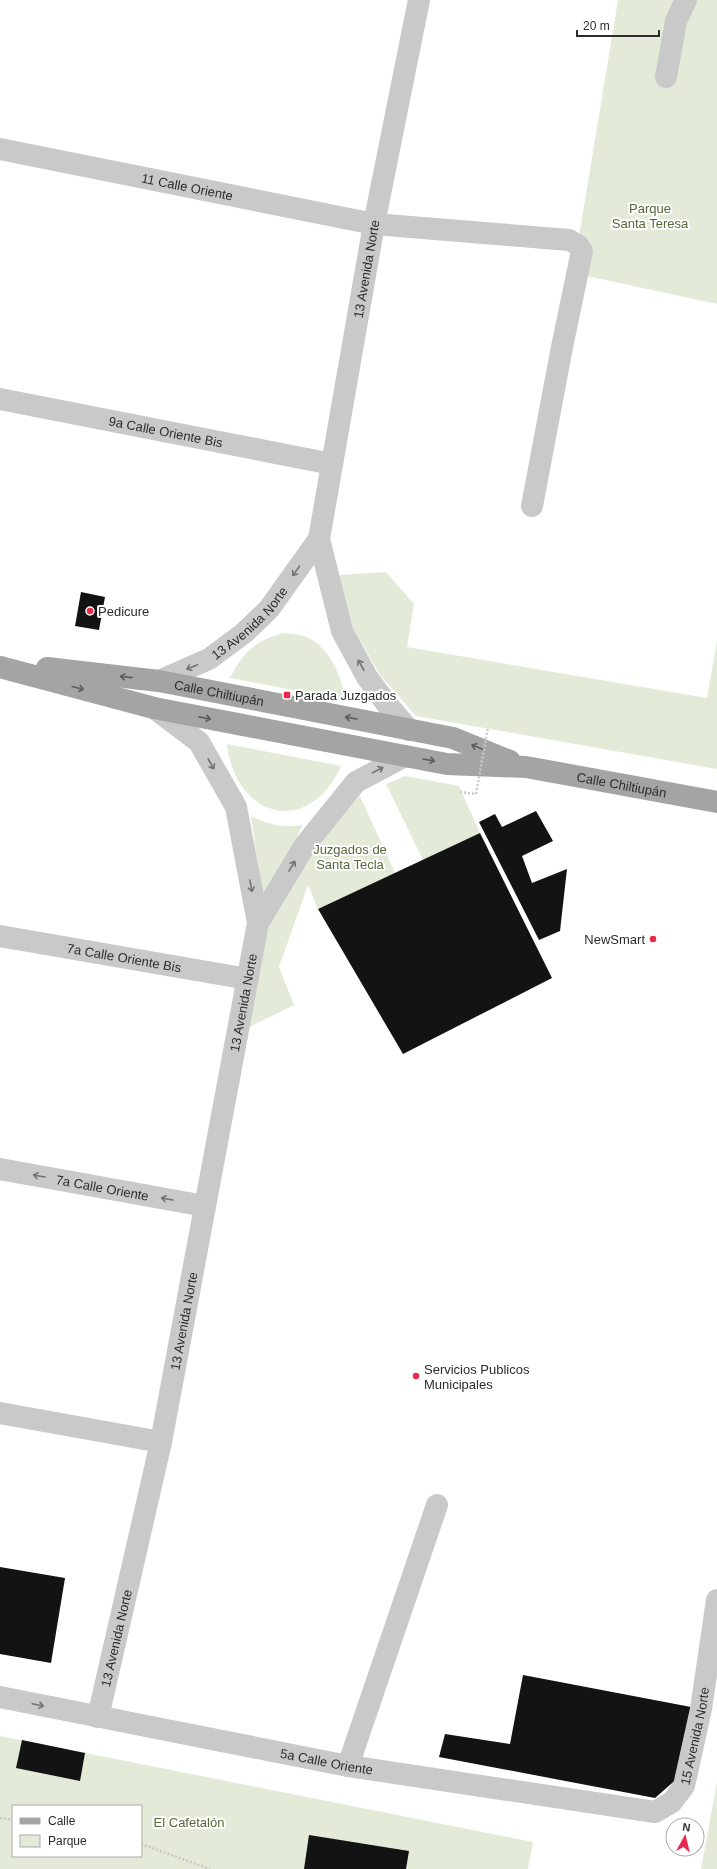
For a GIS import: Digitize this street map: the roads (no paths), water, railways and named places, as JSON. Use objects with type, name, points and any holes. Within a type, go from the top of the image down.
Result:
[{"type":"main road","name":"Calle Chiltiupán","points":[[0,663],[159,681],[453,738],[526,767]]},
{"type":"main road","name":"Calle Chiltiupán","points":[[0,667],[154,708],[447,764],[526,767],[717,802]]},
{"type":"street","name":"13 Avenida Norte","points":[[409,730],[386,703],[367,677],[342,631],[319,539],[374,224],[419,0]]},
{"type":"street","points":[[666,76],[676,21],[686,0]]},
{"type":"street","name":"11 Calle Oriente","points":[[0,149],[374,224],[569,240],[578,245],[582,251],[532,506]]},
{"type":"street","name":"9a Calle Oriente Bis","points":[[0,399],[332,464]]},
{"type":"street","name":"13 Avenida Norte","points":[[159,681],[209,660],[244,633],[269,609],[319,539]]},
{"type":"street","name":"13 Avenida Norte","points":[[98,1717],[162,1442],[258,923],[236,807],[199,742],[154,708]]},
{"type":"street","name":"13 Avenida Norte","points":[[258,923],[305,845],[356,782],[405,756]]},
{"type":"street","name":"7a Calle Oriente Bis","points":[[0,936],[248,979]]},
{"type":"street","name":"7a Calle Oriente","points":[[0,1169],[205,1206]]},
{"type":"street","points":[[0,1413],[162,1442]]},
{"type":"street","points":[[348,1766],[437,1505]]},
{"type":"street","name":"15 Avenida Norte","points":[[655,1812],[672,1802],[684,1786],[701,1710],[717,1600]]},
{"type":"street","name":"5a Calle Oriente","points":[[0,1697],[348,1766],[655,1812]]},
{"type":"place","name":"Pedicure","points":[[90,611]]},
{"type":"place","name":"Parada Juzgados","points":[[287,695]]},
{"type":"place","name":"NewSmart","points":[[653,939]]},
{"type":"place","name":"Servicios Publicos Municipales","points":[[416,1376]]},
{"type":"park label","name":"Parque Santa Teresa","points":[[650,216]]},
{"type":"park label","name":"Juzgados de Santa Tecla","points":[[350,856]]},
{"type":"park label","name":"El Cafetalón","points":[[189,1822]]}]
